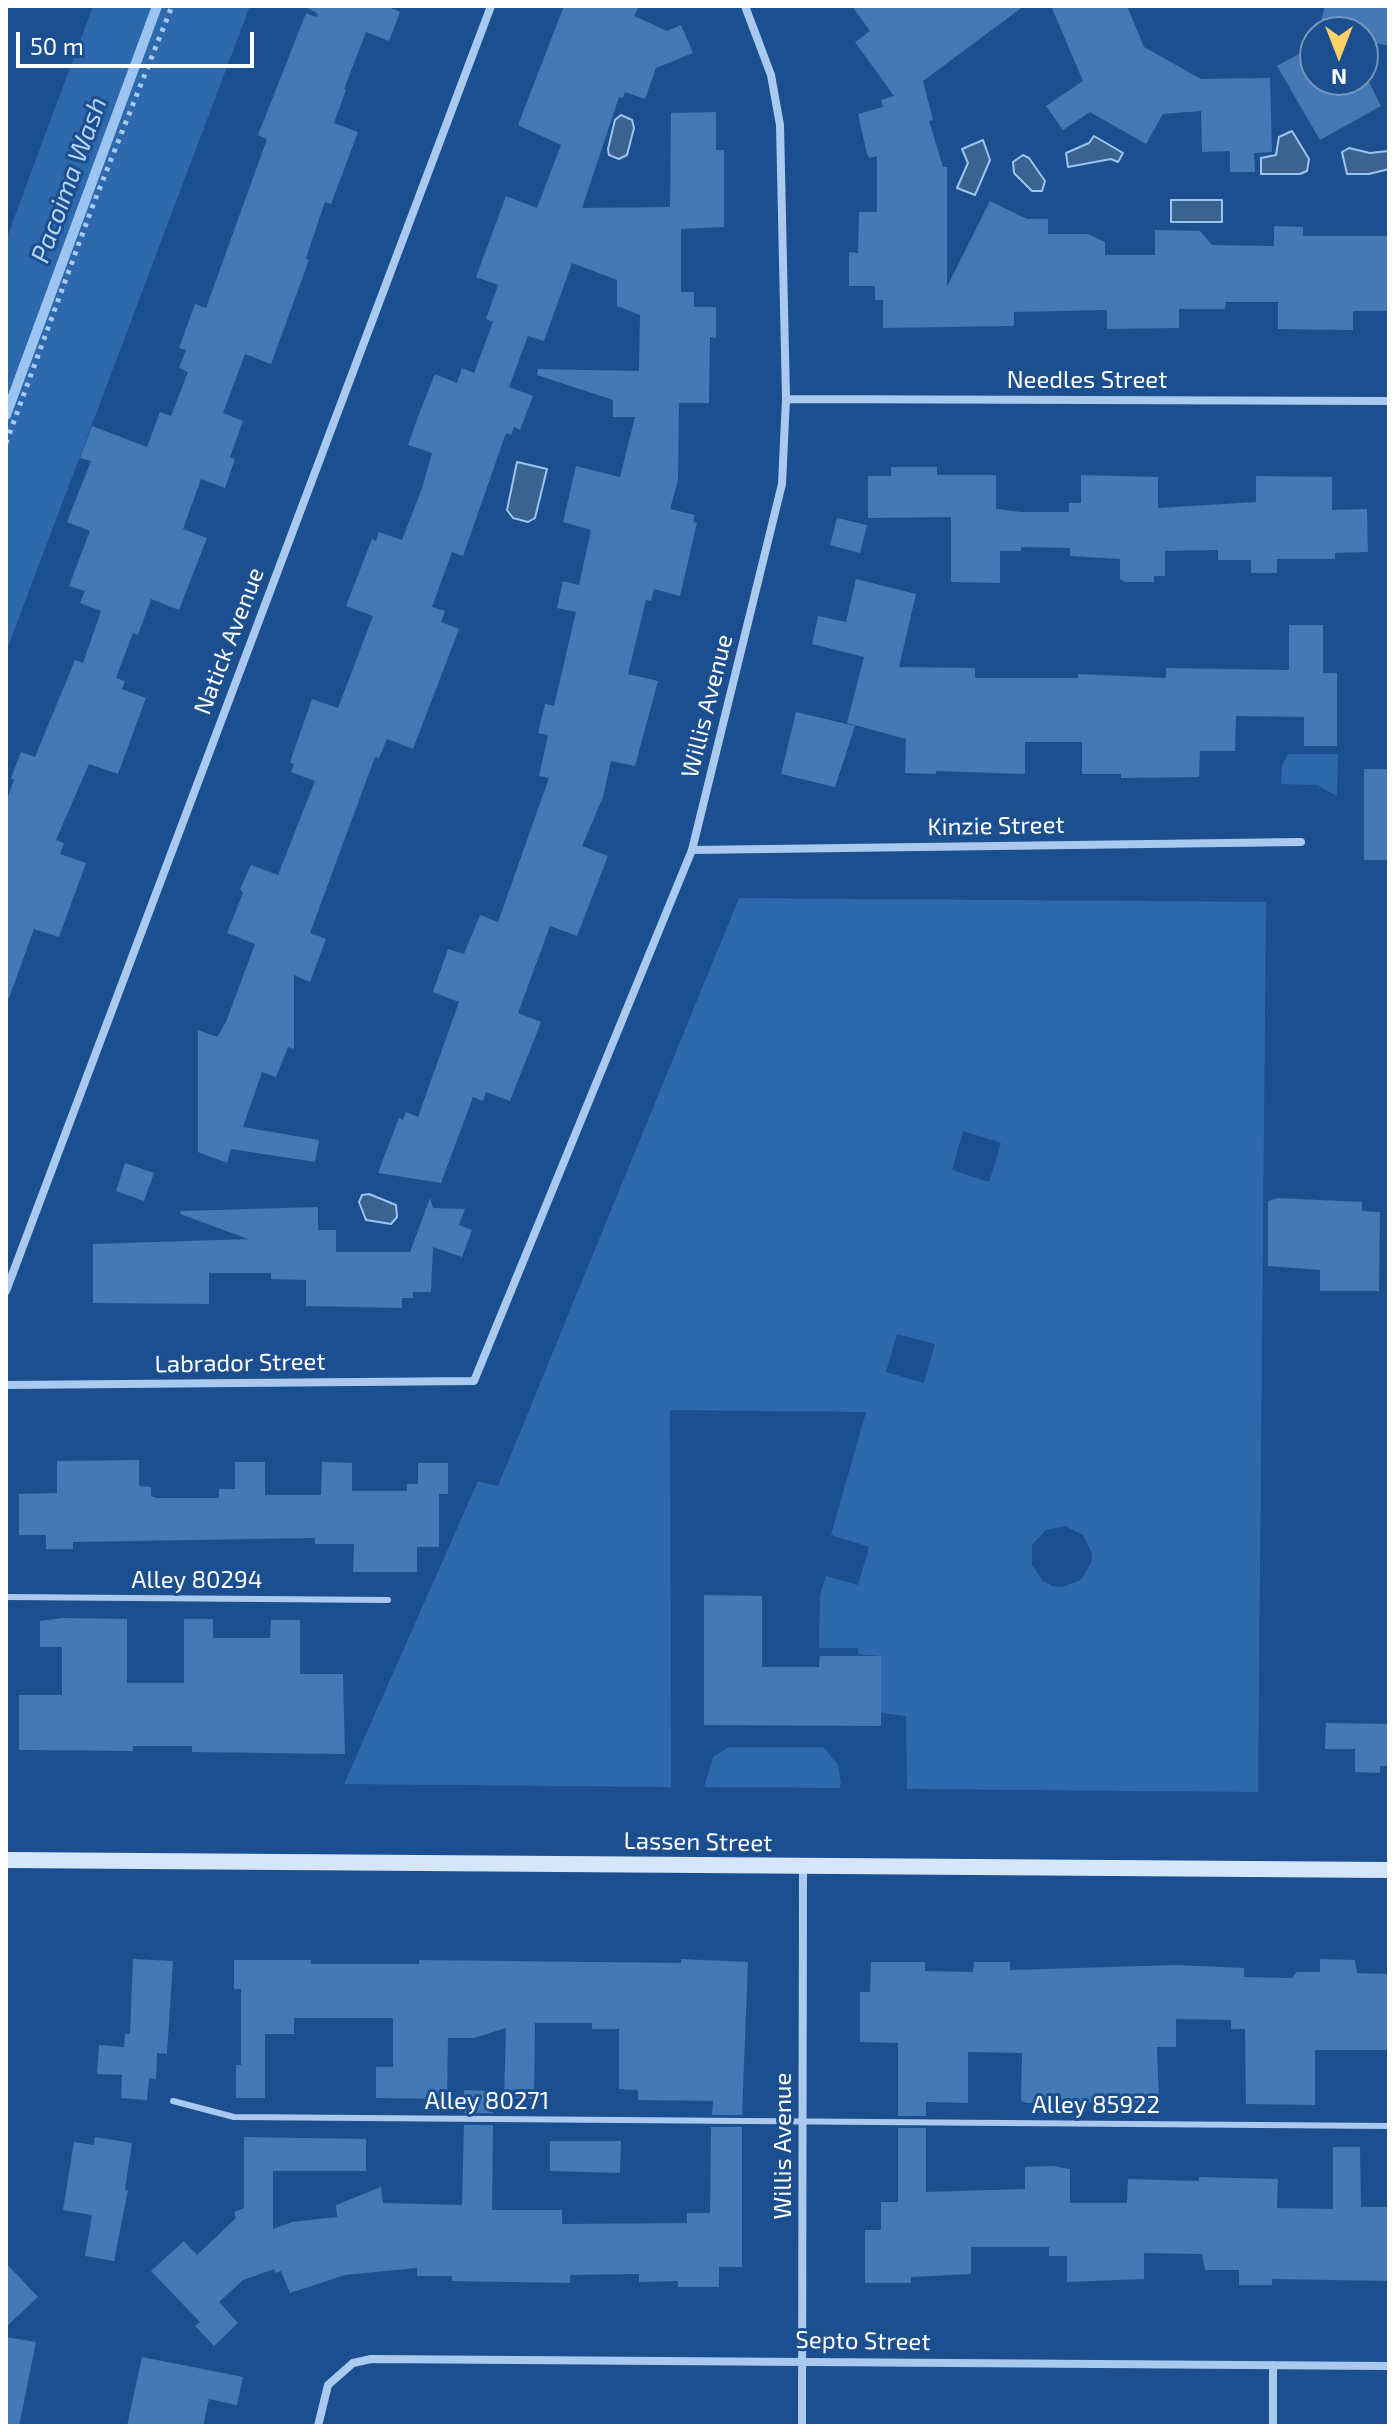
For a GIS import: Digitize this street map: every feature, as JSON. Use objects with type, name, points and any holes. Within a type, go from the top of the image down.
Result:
[{"type":"main road","name":"Lassen Street","points":[[6,1860],[1389,1870]]},
{"type":"street","name":"Natick Avenue","points":[[6,1291],[491,6]]},
{"type":"street","name":"Willis Avenue","points":[[474,1381],[692,850],[782,484],[786,399],[780,125],[771,75],[745,6]]},
{"type":"street","name":"Needles Street","points":[[786,399],[1389,401]]},
{"type":"street","name":"Kinzie Street","points":[[692,850],[1301,842]]},
{"type":"street","name":"Labrador Street","points":[[6,1385],[474,1381]]},
{"type":"street","name":"Willis Avenue","points":[[802,2426],[803,1867]]},
{"type":"street","name":"Septo Street","points":[[318,2426],[328,2385],[353,2363],[371,2359],[1389,2366]]},
{"type":"street","points":[[1273,2365],[1273,2426]]},
{"type":"lane","name":"Alley 80294","points":[[6,1597],[388,1600]]},
{"type":"lane","name":"Alley 80271","points":[[173,2101],[234,2117],[803,2121]]},
{"type":"lane","name":"Alley 85922","points":[[803,2121],[1389,2126]]},
{"type":"path","points":[[6,443],[93,205],[172,6]]},
{"type":"shaded area","points":[[93,6],[250,6],[6,652],[6,240]]},
{"type":"shaded area","points":[[621,115],[632,120],[634,128],[627,155],[619,159],[609,155],[608,149],[615,120]]},
{"type":"shaded area","points":[[1292,131],[1309,159],[1307,171],[1300,174],[1261,174],[1261,158],[1276,155],[1279,137]]},
{"type":"shaded area","points":[[1094,136],[1123,153],[1118,162],[1111,159],[1068,167],[1066,153],[1089,143]]},
{"type":"shaded area","points":[[983,140],[990,160],[975,195],[957,188],[968,163],[962,149]]},
{"type":"shaded area","points":[[1349,148],[1370,153],[1388,151],[1389,169],[1369,174],[1347,174],[1342,152]]},
{"type":"shaded area","points":[[1023,155],[1029,158],[1045,181],[1042,191],[1032,191],[1014,173],[1013,162]]},
{"type":"shaded area","points":[[1171,200],[1222,200],[1222,222],[1171,222]]},
{"type":"shaded area","points":[[517,462],[547,469],[535,518],[528,522],[513,518],[507,510]]},
{"type":"shaded area","points":[[1288,754],[1338,754],[1337,796],[1317,785],[1281,784],[1282,766]]},
{"type":"shaded area","points":[[739,898],[1266,902],[1258,1792],[907,1789],[906,1716],[881,1713],[881,1656],[858,1654],[858,1648],[819,1648],[820,1595],[826,1576],[858,1585],[869,1547],[831,1535],[866,1412],[670,1410],[671,1787],[344,1784],[478,1481],[498,1486]],"holes":[[[963,1131],[1001,1143],[989,1182],[952,1170]],[[897,1334],[935,1344],[924,1383],[886,1372]],[[1065,1526],[1083,1535],[1092,1553],[1091,1563],[1081,1580],[1062,1587],[1043,1581],[1032,1565],[1032,1545],[1046,1530]]]},
{"type":"shaded area","points":[[369,1194],[396,1205],[397,1217],[391,1224],[366,1220],[359,1202],[362,1195]]},
{"type":"shaded area","points":[[729,1747],[823,1747],[838,1765],[841,1783],[839,1788],[704,1787],[713,1757]]},
{"type":"building","points":[[304,6],[386,6],[400,12],[389,41],[366,32],[334,123],[358,132],[331,204],[325,202],[306,258],[309,260],[271,364],[245,354],[223,413],[243,421],[230,457],[235,459],[225,488],[201,479],[183,529],[207,538],[179,610],[151,599],[138,635],[133,633],[116,678],[125,681],[122,689],[146,698],[118,774],[89,764],[56,840],[64,843],[60,854],[86,863],[59,937],[34,929],[9,998],[6,997],[6,802],[14,780],[11,778],[21,752],[35,757],[75,660],[83,663],[101,611],[80,603],[85,591],[69,586],[90,531],[67,522],[91,461],[80,458],[92,426],[147,447],[160,412],[171,416],[188,372],[179,368],[186,350],[179,348],[195,304],[206,308],[267,139],[258,135],[306,13],[316,17],[318,14]]},
{"type":"building","points":[[564,6],[639,6],[634,16],[667,31],[681,25],[693,53],[656,68],[645,99],[625,92],[623,98],[619,97],[582,208],[670,207],[671,113],[716,112],[716,150],[724,150],[724,227],[681,229],[681,292],[694,292],[694,307],[716,307],[716,338],[710,337],[709,403],[679,403],[678,480],[670,509],[695,515],[693,522],[697,523],[680,596],[654,589],[651,601],[646,600],[628,674],[658,681],[635,766],[611,761],[603,797],[582,846],[608,856],[577,936],[550,926],[518,1013],[541,1022],[510,1101],[486,1092],[483,1101],[473,1097],[441,1183],[378,1173],[399,1118],[403,1120],[406,1112],[418,1117],[459,1002],[433,992],[448,949],[464,954],[480,915],[498,922],[549,778],[539,776],[548,735],[538,733],[545,704],[554,706],[576,612],[557,608],[563,581],[579,585],[591,530],[563,522],[576,466],[620,477],[635,417],[613,417],[613,400],[537,375],[538,369],[639,371],[640,315],[617,306],[617,280],[572,263],[544,341],[528,336],[509,387],[533,396],[520,430],[514,427],[511,435],[506,433],[463,556],[452,552],[432,607],[445,611],[441,622],[459,629],[413,749],[387,739],[379,758],[375,757],[310,933],[326,939],[310,982],[294,975],[294,1049],[288,1047],[276,1077],[262,1072],[243,1127],[319,1140],[315,1162],[231,1149],[227,1163],[198,1152],[198,1030],[217,1037],[226,1022],[255,944],[227,933],[251,865],[278,875],[315,781],[291,772],[294,764],[290,762],[312,699],[338,708],[373,616],[346,606],[372,539],[376,541],[379,532],[402,540],[422,488],[432,453],[408,445],[435,374],[457,383],[462,368],[474,373],[493,322],[486,319],[498,285],[476,277],[506,196],[537,208],[561,145],[518,125]]},
{"type":"building","points":[[852,6],[1024,6],[923,81],[933,120],[929,121],[943,167],[947,167],[947,287],[990,201],[1027,219],[1048,219],[1048,234],[1088,234],[1105,242],[1105,255],[1155,255],[1155,230],[1200,231],[1212,245],[1274,246],[1274,226],[1303,227],[1303,236],[1389,236],[1389,311],[1353,311],[1353,330],[1278,329],[1278,302],[1226,302],[1225,309],[1179,309],[1179,328],[1107,329],[1107,310],[1014,312],[1014,326],[883,328],[883,300],[875,300],[875,286],[849,286],[849,252],[858,253],[859,212],[877,212],[877,156],[870,158],[867,154],[858,114],[883,107],[881,100],[894,96],[855,42],[870,31]]},
{"type":"building","points":[[1051,6],[1127,6],[1144,47],[1201,79],[1270,78],[1272,152],[1254,153],[1255,172],[1230,172],[1230,151],[1202,152],[1201,111],[1163,114],[1146,144],[1090,112],[1063,130],[1046,106],[1083,81]]},
{"type":"building","points":[[1325,6],[1389,6],[1389,46],[1379,44],[1379,16],[1322,16]]},
{"type":"building","points":[[1299,54],[1299,96],[1376,96],[1381,106],[1320,140],[1277,66]]},
{"type":"building","points":[[891,467],[937,467],[937,475],[996,475],[996,509],[1021,512],[1069,512],[1069,503],[1081,503],[1081,475],[1158,477],[1158,508],[1256,502],[1256,476],[1332,477],[1332,510],[1367,509],[1368,552],[1335,553],[1335,559],[1277,559],[1277,573],[1251,573],[1251,560],[1218,560],[1218,550],[1165,551],[1165,576],[1154,576],[1154,582],[1125,582],[1120,579],[1120,559],[1070,556],[1070,548],[1021,547],[1021,551],[1000,551],[1000,583],[951,582],[951,517],[868,518],[868,476],[891,476]]},
{"type":"building","points":[[837,518],[867,525],[860,553],[830,545]]},
{"type":"building","points":[[856,579],[916,594],[899,667],[975,668],[975,678],[1078,678],[1078,674],[1166,678],[1166,668],[1289,670],[1289,625],[1323,625],[1323,673],[1337,673],[1337,746],[1304,746],[1304,717],[1236,716],[1235,751],[1200,751],[1199,777],[1121,778],[1121,774],[1082,774],[1082,742],[1025,742],[1025,774],[905,773],[906,739],[847,723],[864,657],[812,644],[818,616],[846,622]]},
{"type":"building","points":[[796,712],[855,726],[835,787],[781,774]]},
{"type":"building","points":[[1364,769],[1388,769],[1389,860],[1364,860]]},
{"type":"building","points":[[125,1163],[154,1173],[144,1201],[116,1191]]},
{"type":"building","points":[[430,1198],[433,1208],[465,1209],[459,1225],[472,1230],[462,1257],[433,1247],[431,1292],[413,1292],[413,1298],[402,1298],[402,1308],[306,1306],[306,1280],[271,1279],[271,1273],[209,1273],[209,1304],[93,1303],[93,1244],[248,1239],[180,1214],[181,1211],[318,1207],[318,1230],[336,1230],[336,1252],[410,1252]]},
{"type":"building","points":[[1278,1198],[1362,1202],[1362,1211],[1380,1212],[1379,1291],[1320,1291],[1320,1270],[1268,1266],[1268,1201]]},
{"type":"building","points":[[139,1460],[139,1486],[151,1487],[151,1496],[156,1498],[219,1498],[219,1489],[235,1489],[235,1462],[265,1462],[265,1495],[321,1495],[322,1462],[352,1463],[352,1491],[407,1491],[407,1484],[418,1484],[418,1463],[448,1463],[448,1494],[439,1494],[439,1547],[417,1547],[417,1572],[353,1572],[354,1544],[315,1544],[315,1538],[73,1542],[73,1549],[46,1549],[46,1535],[19,1535],[19,1494],[57,1493],[57,1461]]},
{"type":"building","points":[[704,1595],[762,1596],[762,1667],[819,1667],[820,1656],[881,1656],[881,1726],[704,1725]]},
{"type":"building","points":[[62,1618],[127,1619],[127,1683],[184,1683],[184,1619],[213,1619],[213,1638],[270,1638],[271,1620],[300,1620],[300,1674],[343,1674],[345,1754],[192,1752],[192,1746],[133,1746],[133,1751],[19,1750],[19,1695],[62,1695],[62,1647],[40,1647],[40,1621]]},
{"type":"building","points":[[1326,1723],[1389,1724],[1389,1766],[1380,1766],[1380,1773],[1355,1772],[1355,1749],[1325,1749]]},
{"type":"building","points":[[133,1959],[173,1961],[167,2054],[157,2053],[156,2079],[149,2078],[147,2100],[121,2098],[122,2075],[97,2074],[99,2045],[124,2047],[125,2034],[130,2034]]},
{"type":"building","points":[[681,1959],[748,1962],[742,2115],[712,2115],[713,2101],[638,2100],[638,2090],[619,2089],[619,2029],[592,2029],[592,2023],[535,2023],[534,2099],[504,2098],[506,2028],[474,2038],[448,2038],[447,2099],[376,2098],[376,2067],[393,2067],[393,2018],[294,2018],[294,2034],[265,2034],[265,2098],[236,2098],[236,2065],[241,2065],[241,1989],[234,1989],[234,1960],[419,1964],[419,1960],[681,1963]]},
{"type":"building","points":[[1320,1959],[1355,1960],[1357,1973],[1389,1974],[1389,2050],[1315,2050],[1315,2105],[1246,2104],[1245,2029],[1231,2029],[1231,2020],[1176,2019],[1176,2047],[1157,2047],[1159,2102],[1027,2103],[1021,2101],[1022,2053],[968,2052],[968,2103],[926,2102],[926,2116],[898,2116],[898,2043],[860,2042],[860,1992],[870,1992],[871,1962],[925,1962],[925,1971],[973,1972],[974,1962],[1010,1962],[1010,1970],[1177,1965],[1244,1968],[1244,1977],[1292,1978],[1297,1972],[1320,1972]]},
{"type":"building","points":[[464,2090],[493,2091],[493,2113],[464,2113]]},
{"type":"building","points":[[464,2125],[493,2125],[492,2210],[562,2210],[562,2224],[687,2223],[687,2213],[710,2213],[711,2127],[742,2127],[742,2267],[719,2267],[719,2287],[678,2287],[678,2281],[639,2282],[639,2274],[570,2275],[570,2283],[452,2281],[452,2276],[417,2276],[417,2268],[345,2275],[290,2293],[281,2271],[276,2273],[274,2269],[243,2280],[219,2302],[238,2323],[214,2346],[195,2326],[200,2322],[151,2271],[184,2241],[197,2255],[236,2218],[234,2212],[244,2208],[244,2137],[366,2139],[366,2171],[273,2171],[273,2229],[292,2222],[337,2217],[336,2205],[381,2187],[383,2203],[462,2205]]},
{"type":"building","points":[[898,2128],[926,2128],[926,2192],[1025,2189],[1025,2167],[1053,2166],[1070,2169],[1070,2203],[1127,2203],[1128,2179],[1199,2181],[1199,2177],[1278,2179],[1277,2208],[1333,2209],[1333,2147],[1360,2147],[1361,2207],[1389,2207],[1389,2281],[1272,2279],[1272,2285],[1239,2285],[1239,2270],[1205,2270],[1202,2254],[1144,2253],[1144,2279],[1067,2282],[1067,2256],[1049,2256],[1049,2247],[971,2247],[971,2274],[911,2277],[911,2283],[865,2283],[865,2230],[881,2230],[881,2202],[898,2202]]},
{"type":"building","points":[[95,2137],[132,2143],[125,2190],[128,2190],[114,2261],[85,2256],[92,2215],[63,2210],[74,2142],[94,2145]]},
{"type":"building","points":[[550,2141],[621,2141],[620,2173],[550,2171]]},
{"type":"building","points":[[6,2263],[38,2297],[6,2327]]},
{"type":"building","points":[[6,2337],[36,2342],[19,2426],[6,2426]]},
{"type":"building","points":[[142,2357],[243,2377],[237,2405],[209,2399],[203,2426],[127,2426]]},
{"type":"waterway","name":"Pacoima Wash","points":[[6,415],[157,6]]}]
